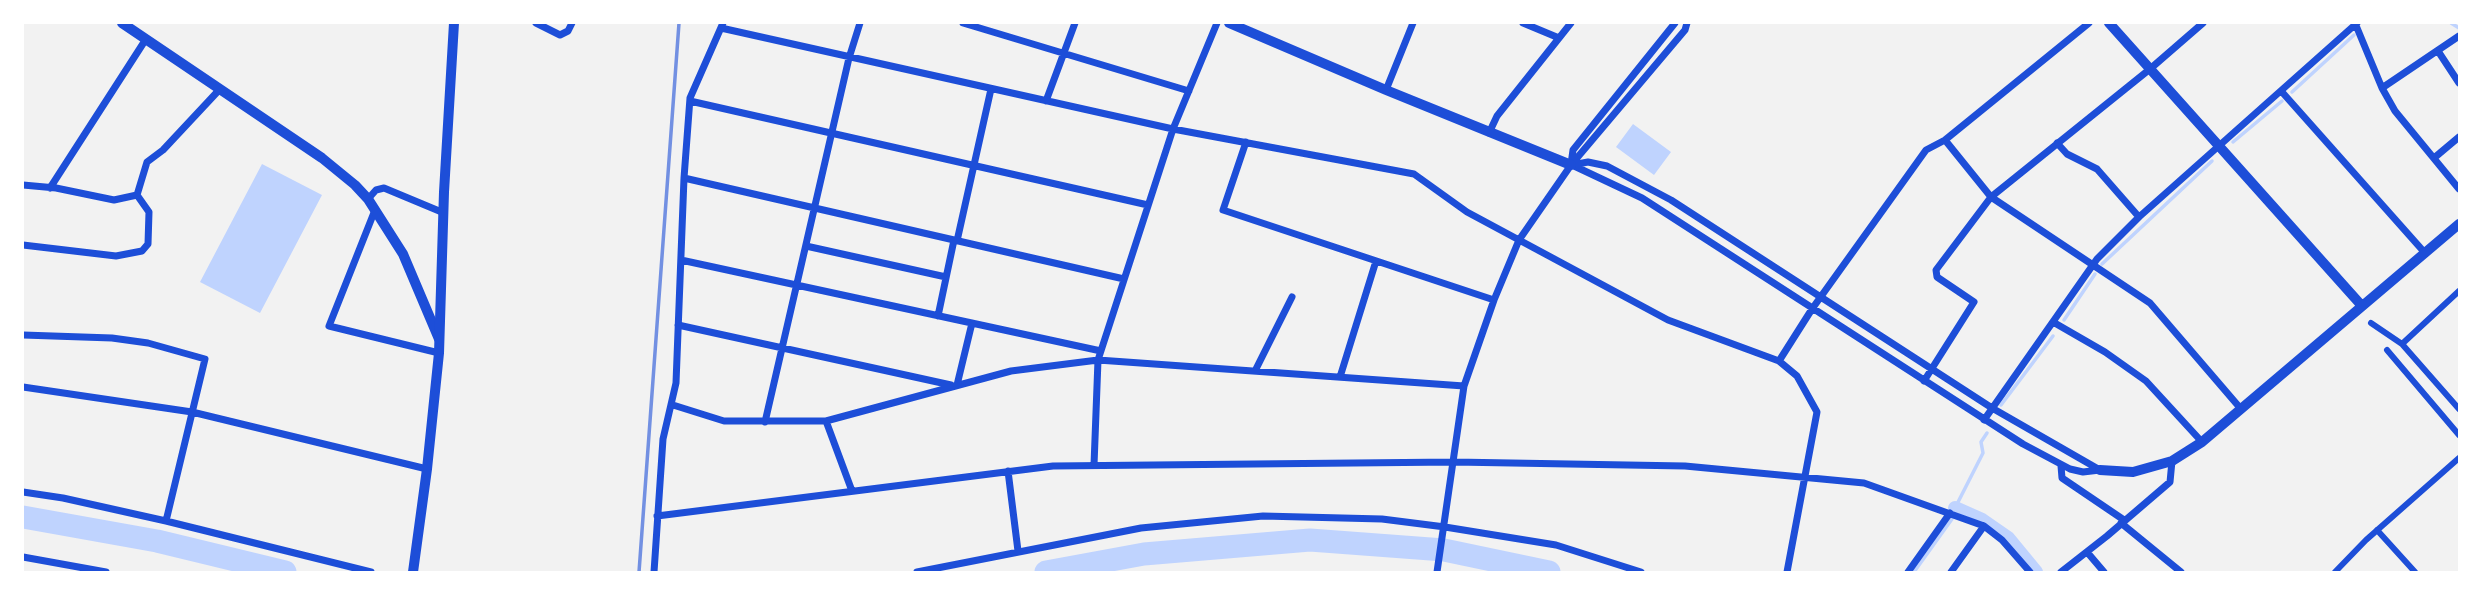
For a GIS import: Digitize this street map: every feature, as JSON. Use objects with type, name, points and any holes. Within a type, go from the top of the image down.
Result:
[{"type":"main road","points":[[413,572],[439,353],[454,23]]},
{"type":"street","points":[[122,23],[322,158],[368,198],[403,254],[439,340]]},
{"type":"street","points":[[537,23],[560,35],[568,31],[572,23]]},
{"type":"street","points":[[765,422],[849,58],[860,23]]},
{"type":"street","points":[[963,23],[1189,91]]},
{"type":"street","points":[[1046,101],[1075,23]]},
{"type":"street","points":[[1094,465],[1098,360],[1173,129],[1217,23]]},
{"type":"street","points":[[1229,23],[1571,165],[1642,198],[1984,420],[2061,466],[2083,472],[2133,472],[2172,461],[2202,442],[2459,224]]},
{"type":"street","points":[[1386,90],[1413,23]]},
{"type":"street","points":[[1523,23],[1559,38]]},
{"type":"street","points":[[1489,133],[1497,116],[1571,23]]},
{"type":"street","points":[[1571,165],[1573,150],[1675,23]]},
{"type":"street","points":[[1437,572],[1464,386],[1494,300],[1519,240],[1571,165],[1685,30],[1687,23]]},
{"type":"street","points":[[1779,361],[1821,296],[1926,150],[1945,140],[2088,23]]},
{"type":"street","points":[[2109,23],[2362,306]]},
{"type":"street","points":[[1924,381],[1974,302],[1937,277],[1936,270],[1991,197],[2203,23]]},
{"type":"street","points":[[1984,420],[2093,265],[2139,217],[2356,23],[2382,88],[2395,111],[2459,189]]},
{"type":"street","points":[[654,572],[663,439],[676,383],[684,178],[690,102],[722,25],[849,58],[1173,129],[1414,174],[1467,212],[1668,320],[1779,361],[1797,376],[1817,412],[1787,572]]},
{"type":"street","points":[[2382,88],[2459,36]]},
{"type":"street","points":[[50,188],[146,39]]},
{"type":"street","points":[[2438,51],[2459,83]]},
{"type":"street","points":[[137,195],[147,162],[163,150],[220,89]]},
{"type":"street","points":[[938,316],[991,89]]},
{"type":"street","points":[[2281,92],[2425,253]]},
{"type":"street","points":[[690,102],[1148,205]]},
{"type":"street","points":[[2434,158],[2459,137]]},
{"type":"street","points":[[1945,140],[1991,197],[2150,303],[2241,409]]},
{"type":"street","points":[[1246,142],[1223,210],[1494,300]]},
{"type":"street","points":[[2057,143],[2067,154],[2097,169],[2139,217]]},
{"type":"street","points":[[1571,165],[1588,162],[1607,166],[1671,200],[1992,408],[2100,470]]},
{"type":"street","points":[[684,178],[1124,279]]},
{"type":"street","points":[[23,185],[114,200],[137,195]]},
{"type":"street","points":[[368,198],[376,190],[384,188],[444,213]]},
{"type":"street","points":[[23,246],[116,256],[142,251],[148,244],[149,212],[137,195]]},
{"type":"street","points":[[375,210],[330,326],[439,353]]},
{"type":"street","points":[[806,246],[946,277]]},
{"type":"street","points":[[681,260],[1101,351]]},
{"type":"street","points":[[1340,377],[1376,261]]},
{"type":"street","points":[[422,298],[430,298],[438,293],[441,285]]},
{"type":"street","points":[[2402,344],[2459,291]]},
{"type":"street","points":[[1255,371],[1292,297]]},
{"type":"street","points":[[2053,322],[2105,352],[2146,381],[2202,442]]},
{"type":"street","points":[[956,386],[972,323]]},
{"type":"street","points":[[2371,323],[2402,344],[2459,409]]},
{"type":"street","points":[[678,325],[956,386]]},
{"type":"street","points":[[23,335],[112,338],[148,343],[205,359],[166,521]]},
{"type":"street","points":[[2387,350],[2459,435]]},
{"type":"street","points":[[673,405],[724,421],[826,421],[1011,371],[1098,360],[1464,386]]},
{"type":"street","points":[[23,387],[192,412],[427,469]]},
{"type":"street","points":[[826,421],[852,491]]},
{"type":"street","points":[[2335,572],[2377,530],[2459,458]]},
{"type":"street","points":[[2061,572],[2170,482],[2172,461]]},
{"type":"street","points":[[657,516],[1053,466],[1454,462],[1685,466],[1864,483],[1984,526],[2002,540],[2029,572]]},
{"type":"street","points":[[2061,466],[2062,478],[2122,522],[2181,572]]},
{"type":"street","points":[[1008,471],[1017,551]]},
{"type":"street","points":[[23,492],[166,521],[371,572]]},
{"type":"street","points":[[1908,572],[1950,513]]},
{"type":"street","points":[[917,572],[1141,528],[1264,516],[1382,519],[1445,527],[1556,545],[1641,572]]},
{"type":"street","points":[[1951,572],[1984,526]]},
{"type":"street","points":[[2377,530],[2414,572]]},
{"type":"street","points":[[2087,552],[2104,572]]},
{"type":"street","points":[[23,557],[75,569],[106,572]]},
{"type":"water","points":[[1633,124],[1671,152],[1654,175],[1616,147]]},
{"type":"water","points":[[262,164],[322,195],[260,313],[200,282]]},
{"type":"waterway","points":[[2451,23],[2459,28]]},
{"type":"waterway","points":[[2292,92],[2354,35]]},
{"type":"waterway","points":[[2233,142],[2282,101]]},
{"type":"waterway","points":[[2102,264],[2212,161]]},
{"type":"waterway","points":[[2064,320],[2095,274]]},
{"type":"waterway","points":[[2001,405],[2053,336]]},
{"type":"waterway","points":[[1955,508],[1983,453],[1981,442],[1987,433]]},
{"type":"waterway","points":[[1955,508],[1982,520],[2008,538],[2036,572]]},
{"type":"waterway","points":[[23,517],[157,541],[285,572]]},
{"type":"waterway","points":[[1914,572],[1952,519]]},
{"type":"waterway","points":[[1046,572],[1144,554],[1310,540],[1444,550],[1549,572]]},
{"type":"railway","points":[[639,572],[679,23]]}]
